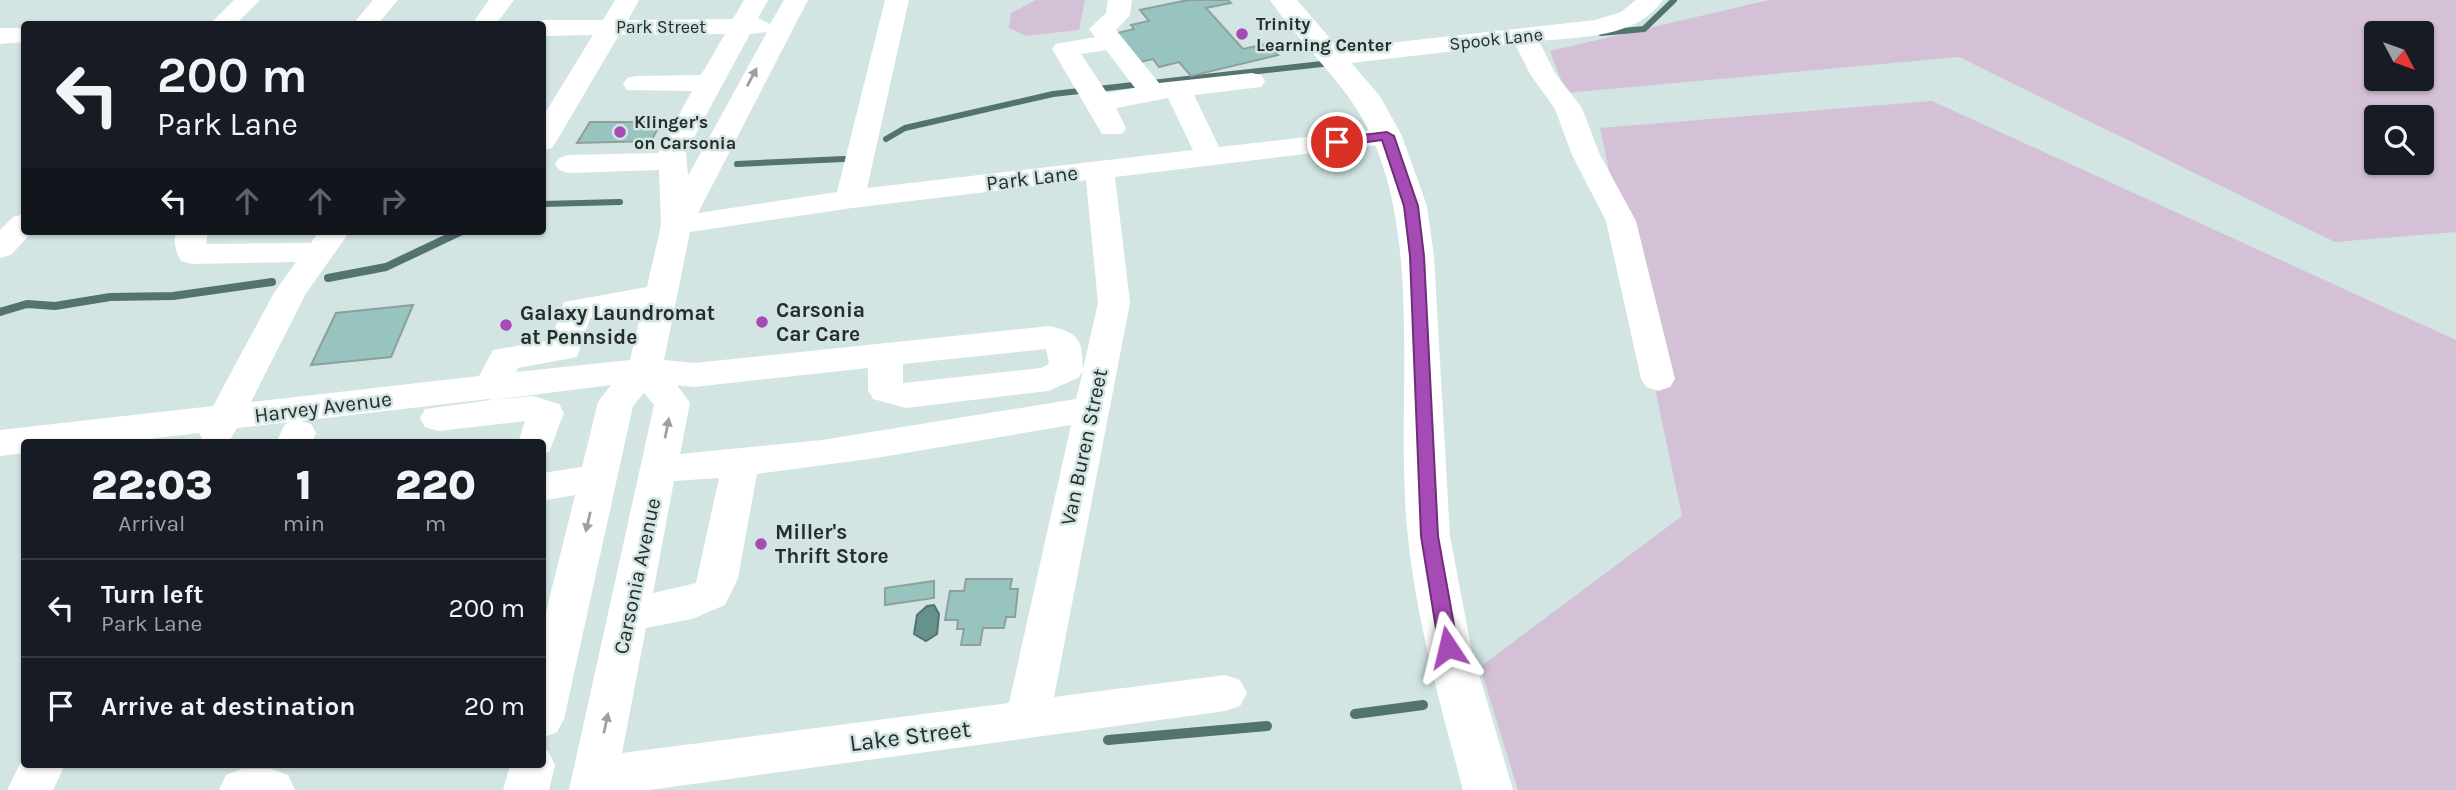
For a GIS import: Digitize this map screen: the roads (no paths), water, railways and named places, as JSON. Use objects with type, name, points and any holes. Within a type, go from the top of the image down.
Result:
[{"type":"main road","points":[[1283,0],[1365,96],[1387,136],[1411,206],[1417,256],[1429,536],[1448,647],[1488,790]]},
{"type":"street","points":[[225,21],[248,0]]},
{"type":"street","points":[[368,21],[386,0]]},
{"type":"street","points":[[486,21],[502,0]]},
{"type":"street","points":[[546,135],[628,0]]},
{"type":"street","points":[[677,225],[673,152],[739,26],[756,0]]},
{"type":"street","points":[[546,687],[555,615],[598,478],[616,402],[645,370],[677,225],[796,0]]},
{"type":"street","points":[[852,199],[852,182],[897,0]]},
{"type":"street","points":[[1119,0],[1118,15],[1102,29],[1110,42],[1165,91],[1210,157]]},
{"type":"street","points":[[1618,0],[1649,3]]},
{"type":"street","name":"Spook Lane","points":[[1334,57],[1612,24],[1649,3]]},
{"type":"street","name":"Park Street","points":[[546,28],[780,26]]},
{"type":"street","points":[[0,36],[21,35]]},
{"type":"street","points":[[1522,36],[1568,108],[1586,155],[1621,221],[1658,379]]},
{"type":"street","points":[[1110,42],[1065,49],[1100,103],[1112,128]]},
{"type":"street","points":[[1100,103],[1165,91],[1252,81]]},
{"type":"street","points":[[636,84],[709,83]]},
{"type":"street","name":"Park Lane","points":[[677,225],[852,199],[1387,136]]},
{"type":"street","points":[[569,164],[673,161]]},
{"type":"street","name":"Van Buren Street","points":[[1027,721],[1114,303],[1100,171]]},
{"type":"street","points":[[190,235],[192,254],[327,242]]},
{"type":"street","points":[[218,431],[289,293],[327,242]]},
{"type":"street","points":[[491,388],[505,358],[565,349],[576,310],[661,295]]},
{"type":"street","name":"Harvey Avenue","points":[[73,439],[300,428],[491,388],[645,370],[694,375],[797,366],[886,353]]},
{"type":"street","name":"Carsonia Avenue","points":[[594,783],[672,403],[645,370]]},
{"type":"street","points":[[300,428],[533,408],[546,413],[537,439]]},
{"type":"street","points":[[659,469],[740,464],[875,448],[1091,410]]},
{"type":"street","name":"Harvey Avenue","points":[[0,443],[21,442]]},
{"type":"street","points":[[629,614],[692,603],[711,594],[718,578],[740,464]]},
{"type":"street","points":[[546,486],[598,478]]},
{"type":"street","name":"Lake Street","points":[[594,783],[1225,694]]},
{"type":"street","points":[[30,790],[41,768]]},
{"type":"street","points":[[526,790],[531,768]]},
{"type":"street","points":[[242,790],[272,790]]},
{"type":"water","points":[[934,605],[939,614],[937,634],[926,641],[914,634],[917,615],[927,606]]},
{"type":"waterway","points":[[1601,33],[1644,29],[1674,0]]},
{"type":"waterway","points":[[886,139],[905,128],[1053,94],[1331,63]]},
{"type":"waterway","points":[[737,164],[844,159]]},
{"type":"waterway","points":[[546,204],[620,202]]},
{"type":"waterway","points":[[328,278],[386,267],[454,235]]},
{"type":"waterway","points":[[0,312],[27,304],[55,306],[110,297],[173,296],[272,282]]},
{"type":"waterway","points":[[1355,714],[1423,705]]},
{"type":"waterway","points":[[1108,740],[1267,726]]},
{"type":"place","name":"Trinity Learning Center","points":[[1242,34]]},
{"type":"place","name":"Klinger's on Carsonia","points":[[620,132]]},
{"type":"place","name":"Carsonia Car Care","points":[[762,322]]},
{"type":"place","name":"Galaxy Laundromat at Pennside","points":[[506,325]]},
{"type":"place","name":"Miller's Thrift Store","points":[[761,544]]}]
